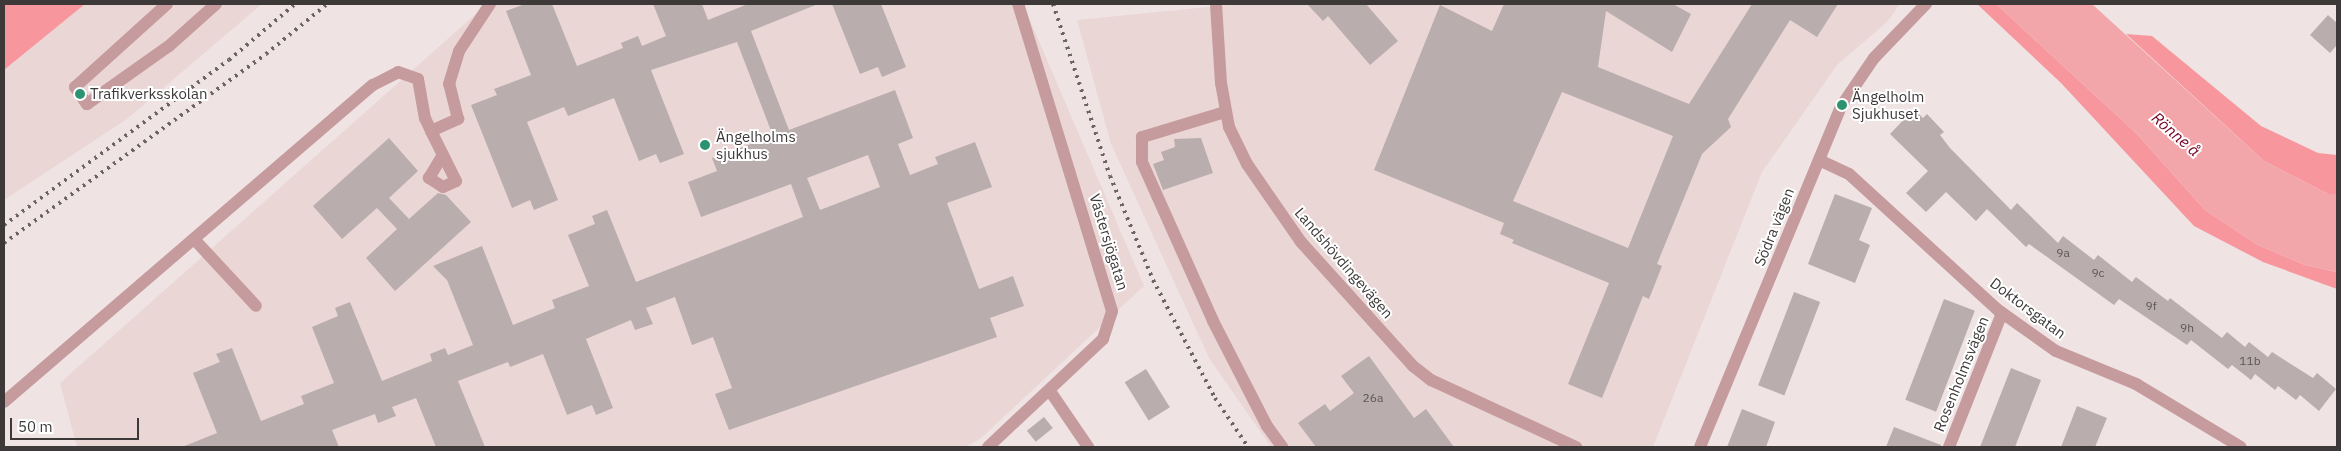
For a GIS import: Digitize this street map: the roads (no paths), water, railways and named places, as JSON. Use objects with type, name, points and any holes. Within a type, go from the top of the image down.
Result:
[{"type":"street","points":[[167,4],[75,87],[87,104],[169,46],[216,4]]},
{"type":"street","points":[[432,131],[458,119],[449,84],[459,51],[490,4]]},
{"type":"street","name":"Västersjögatan","points":[[988,447],[1050,391],[1103,339],[1110,326],[1112,306],[1018,4]]},
{"type":"street","name":"Landshövdingevägen","points":[[1216,4],[1225,112],[1237,146],[1272,203],[1301,242],[1413,366],[1450,391],[1576,447]]},
{"type":"street","name":"Södra vägen","points":[[1700,447],[1842,105],[1860,76],[1926,4]]},
{"type":"street","points":[[4,402],[373,85],[398,72],[418,79],[432,131],[443,155]]},
{"type":"street","points":[[1225,112],[1142,137],[1142,162],[1213,321],[1267,426],[1282,447]]},
{"type":"street","name":"Doktorsgatan","points":[[1819,160],[1864,186],[2002,313],[2056,351],[2136,384],[2241,447]]},
{"type":"street","points":[[194,239],[256,306]]},
{"type":"street","name":"Rosenholmsvägen","points":[[1949,447],[2002,313]]},
{"type":"street","points":[[1050,391],[1088,447]]},
{"type":"water","name":"Rönne å","points":[[1996,4],[2092,4],[2264,161],[2328,194],[2337,194],[2337,272],[2305,265],[2258,245],[2205,210],[2136,133]]},
{"type":"railway","points":[[4,225],[229,60],[295,4]]},
{"type":"railway","points":[[4,243],[266,54],[327,4]]},
{"type":"railway","points":[[1053,4],[1110,176],[1153,280],[1215,398],[1248,447]]},
{"type":"place","name":"Trafikverksskolan","points":[[80,94]]},
{"type":"place","name":"Ängelholm Sjukhuset","points":[[1842,105]]},
{"type":"place","name":"Ängelholms sjukhus","points":[[705,145]]}]
